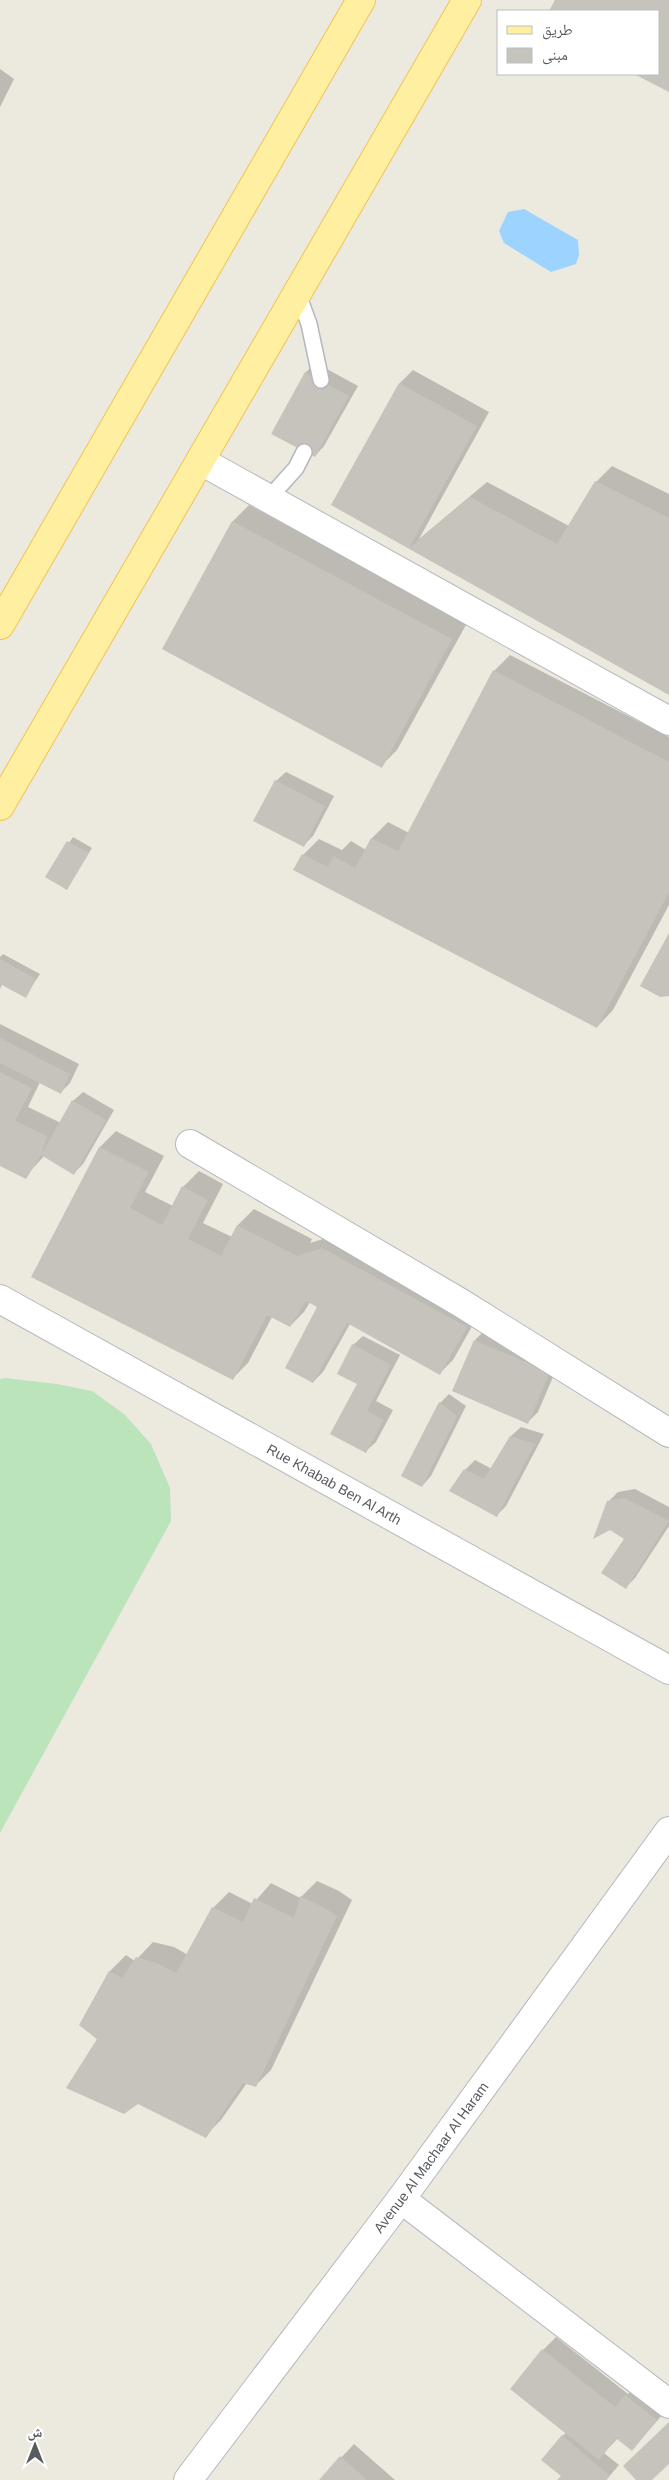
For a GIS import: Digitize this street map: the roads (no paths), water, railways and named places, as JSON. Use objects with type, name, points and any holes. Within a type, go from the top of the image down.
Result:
[{"type":"main road","points":[[0,625],[361,0]]},
{"type":"main road","points":[[0,806],[202,461],[467,0]]},
{"type":"street","points":[[202,461],[669,721]]},
{"type":"street","points":[[190,1144],[461,1303],[669,1434]]},
{"type":"street","name":"Rue Khabab Ben Al Arth","points":[[0,1298],[669,1670]]},
{"type":"street","name":"Avenue Al Machaar Al Haram","points":[[188,2480],[401,2199],[669,1831]]},
{"type":"street","points":[[401,2199],[669,2404]]},
{"type":"lane","points":[[298,294],[309,324],[321,380]]},
{"type":"lane","points":[[269,498],[296,468],[304,452]]},
{"type":"water","points":[[524,209],[578,240],[579,255],[576,264],[551,272],[504,243],[499,231],[508,212]]}]
